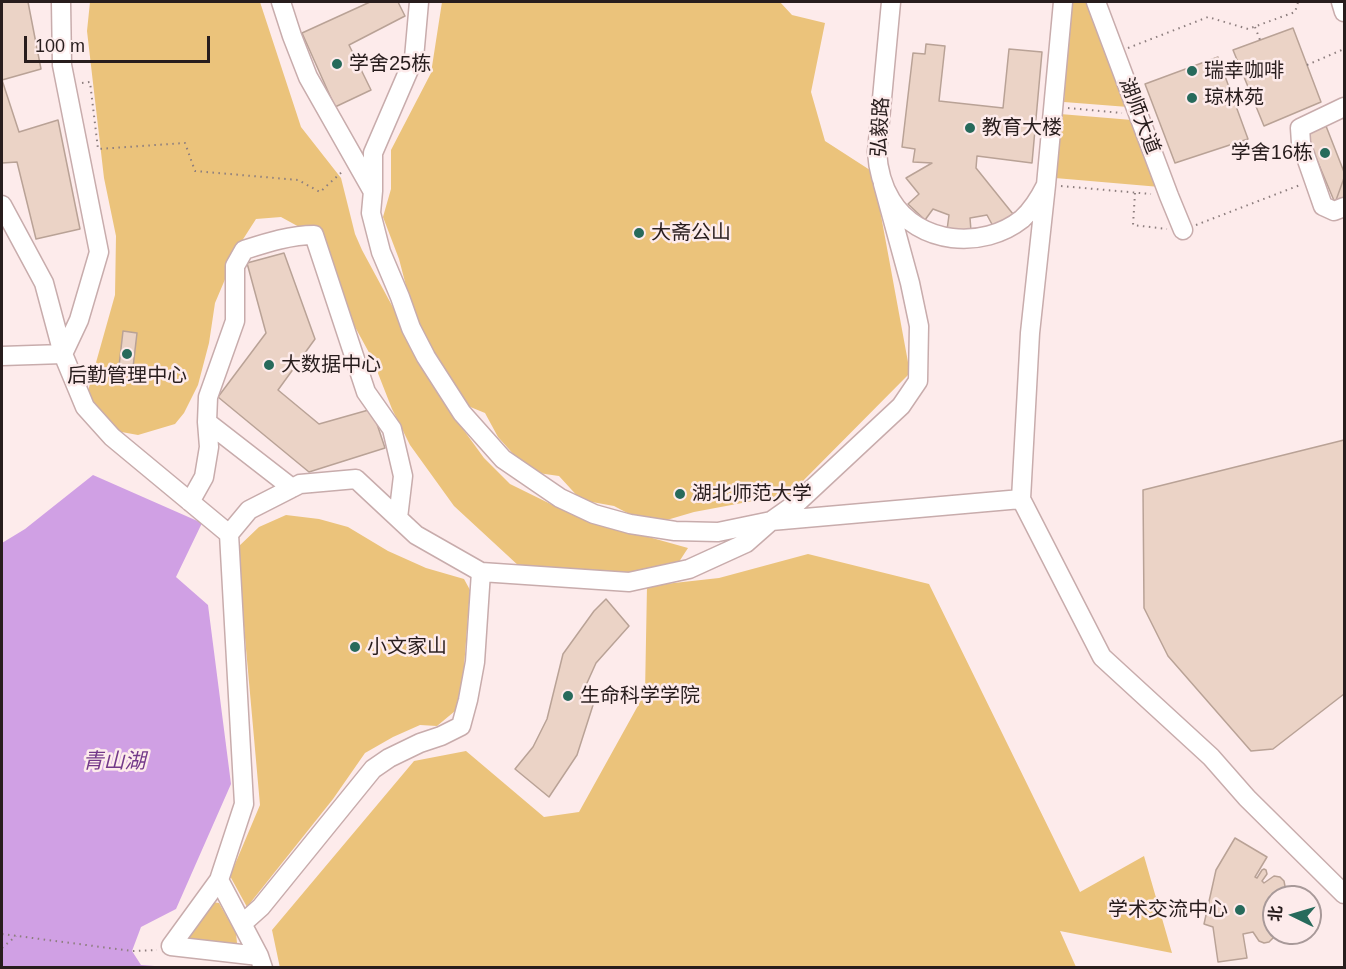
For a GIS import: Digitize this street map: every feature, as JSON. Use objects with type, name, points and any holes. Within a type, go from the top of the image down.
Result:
[{"type":"street","points":[[61,2],[62,64],[99,252],[79,320],[63,354]]},
{"type":"street","points":[[281,2],[308,77],[373,191]]},
{"type":"street","points":[[418,2],[414,58],[373,153],[371,213],[381,252],[411,328],[426,357],[462,413],[503,459],[560,498],[594,514],[630,524],[675,531],[718,532],[771,521],[1021,499]]},
{"type":"street","name":"弘毅路","points":[[891,2],[877,152],[883,184],[892,202],[904,216],[919,226],[938,236],[966,239],[994,234],[1023,218],[1046,185],[1063,2]]},
{"type":"street","name":"湖师大道","points":[[1096,2],[1183,230]]},
{"type":"street","points":[[1341,2],[1344,12]]},
{"type":"street","points":[[1344,107],[1300,128],[1301,143],[1323,206],[1334,211],[1344,207]]},
{"type":"street","points":[[261,962],[171,946],[219,880],[244,804],[229,534],[249,510],[300,484],[356,479],[416,535],[481,572],[629,582],[689,569],[746,543],[798,502],[901,406],[918,381],[919,326],[910,283],[883,184]]},
{"type":"street","points":[[1046,185],[1030,333],[1021,499],[1102,657],[1211,757],[1246,798],[1344,894]]},
{"type":"street","points":[[2,205],[44,283],[63,354],[85,406],[112,437],[229,534]]},
{"type":"street","points":[[190,502],[204,477],[209,447],[208,397],[235,321],[235,266],[244,250],[300,235],[314,235],[366,392],[392,429],[403,476],[398,518]]},
{"type":"street","points":[[2,356],[63,354]]},
{"type":"street","points":[[207,422],[292,488]]},
{"type":"street","points":[[242,924],[261,907],[373,769],[420,742],[441,736],[461,726],[476,662],[481,572]]},
{"type":"street","points":[[219,880],[261,962]]},
{"type":"path","points":[[1115,53],[1208,16],[1248,29],[1295,12],[1298,2]]},
{"type":"path","points":[[1255,27],[1260,40]]},
{"type":"path","points":[[1306,65],[1344,49]]},
{"type":"path","points":[[81,84],[90,82],[98,148],[185,143],[195,171],[298,180],[320,192],[355,159]]},
{"type":"path","points":[[1053,107],[1139,115]]},
{"type":"path","points":[[1046,185],[1169,196]]},
{"type":"path","points":[[1135,193],[1133,225],[1183,230],[1290,189]]},
{"type":"path","points":[[2,934],[132,951],[152,951],[171,946]]},
{"type":"path","points":[[2,948],[16,936]]},
{"type":"shaded area","points":[[90,2],[260,2],[301,127],[341,178],[355,234],[362,250],[460,425],[484,458],[510,484],[577,517],[688,548],[675,568],[658,576],[520,567],[454,506],[410,445],[392,409],[372,358],[349,316],[336,271],[323,240],[281,217],[256,219],[240,244],[215,303],[209,343],[198,385],[184,413],[175,424],[138,435],[105,429],[88,391],[115,295],[116,236],[104,178],[87,31]]},
{"type":"shaded area","points":[[442,2],[780,2],[792,15],[825,23],[811,92],[825,141],[873,172],[910,373],[790,494],[694,512],[660,522],[635,517],[614,506],[581,500],[559,476],[538,473],[515,456],[498,437],[485,413],[463,404],[429,352],[416,324],[399,259],[383,217],[391,189],[391,150],[431,73]]},
{"type":"shaded area","points":[[1071,2],[1090,2],[1128,107],[1064,102]]},
{"type":"shaded area","points":[[1060,114],[1132,120],[1160,187],[1055,178]]},
{"type":"shaded area","points":[[286,515],[319,519],[348,527],[388,551],[426,568],[464,579],[470,590],[461,706],[437,726],[420,725],[365,753],[333,799],[247,907],[230,876],[260,805],[237,548],[259,527]]},
{"type":"shaded area","points":[[808,554],[929,584],[1080,892],[1144,856],[1172,953],[1060,931],[1076,967],[280,968],[272,930],[414,761],[466,751],[544,817],[579,812],[645,693],[647,586],[719,578]]},
{"type":"shaded area","points":[[212,902],[219,903],[236,933],[237,943],[232,948],[187,941]]},
{"type":"water","name":"青山湖","points":[[93,475],[202,523],[176,577],[208,605],[231,784],[176,909],[141,927],[132,951],[141,965],[168,967],[2,968],[2,543],[25,529]]},
{"type":"building","points":[[2,2],[28,2],[41,69],[2,80]]},
{"type":"building","name":"学舍25栋","points":[[370,2],[398,2],[405,16],[349,45],[371,90],[335,107],[302,33]]},
{"type":"building","points":[[1293,28],[1321,102],[1264,126],[1233,50]]},
{"type":"building","name":"教育大楼","points":[[926,44],[945,46],[939,101],[1003,108],[1009,49],[1042,52],[1032,163],[977,156],[976,168],[1013,214],[994,228],[987,215],[970,218],[971,231],[947,230],[949,215],[933,209],[925,220],[908,204],[919,194],[906,178],[932,163],[913,162],[915,149],[902,147],[913,53],[925,54]]},
{"type":"building","name":"琼林苑","points":[[1218,57],[1248,139],[1175,163],[1145,84]]},
{"type":"building","points":[[2,80],[19,132],[58,120],[80,229],[36,239],[17,162],[2,163]]},
{"type":"building","name":"学舍16栋","points":[[1326,126],[1344,172],[1335,203],[1306,134]]},
{"type":"building","points":[[1344,178],[1344,199],[1335,203]]},
{"type":"building","name":"大数据中心","points":[[284,253],[315,339],[278,390],[319,424],[372,409],[385,448],[309,472],[218,397],[266,333],[247,263]]},
{"type":"building","name":"后勤管理中心","points":[[123,331],[137,333],[132,376],[118,375]]},
{"type":"building","points":[[1344,440],[1344,694],[1273,749],[1251,751],[1168,656],[1144,608],[1143,490]]},
{"type":"building","name":"生命科学学院","points":[[606,599],[629,626],[596,663],[580,700],[594,702],[577,755],[549,797],[515,769],[533,747],[547,719],[563,654],[594,611]]},
{"type":"building","name":"学术交流中心","points":[[1235,838],[1267,857],[1255,877],[1257,878],[1264,869],[1267,874],[1262,881],[1264,883],[1274,876],[1284,881],[1285,885],[1262,885],[1262,942],[1253,932],[1243,934],[1247,958],[1218,962],[1213,927],[1204,924],[1216,870]]},
{"type":"place","name":"学舍25栋","points":[[337,64]]},
{"type":"place","name":"瑞幸咖啡","points":[[1192,71]]},
{"type":"place","name":"琼林苑","points":[[1192,98]]},
{"type":"place","name":"教育大楼","points":[[970,128]]},
{"type":"place","name":"学舍16栋","points":[[1325,153]]},
{"type":"place","name":"大斋公山","points":[[639,233]]},
{"type":"place","name":"后勤管理中心","points":[[127,354]]},
{"type":"place","name":"大数据中心","points":[[269,365]]},
{"type":"place","name":"湖北师范大学","points":[[680,494]]},
{"type":"place","name":"小文家山","points":[[355,647]]},
{"type":"place","name":"生命科学学院","points":[[568,696]]},
{"type":"place","name":"学术交流中心","points":[[1240,910]]}]
